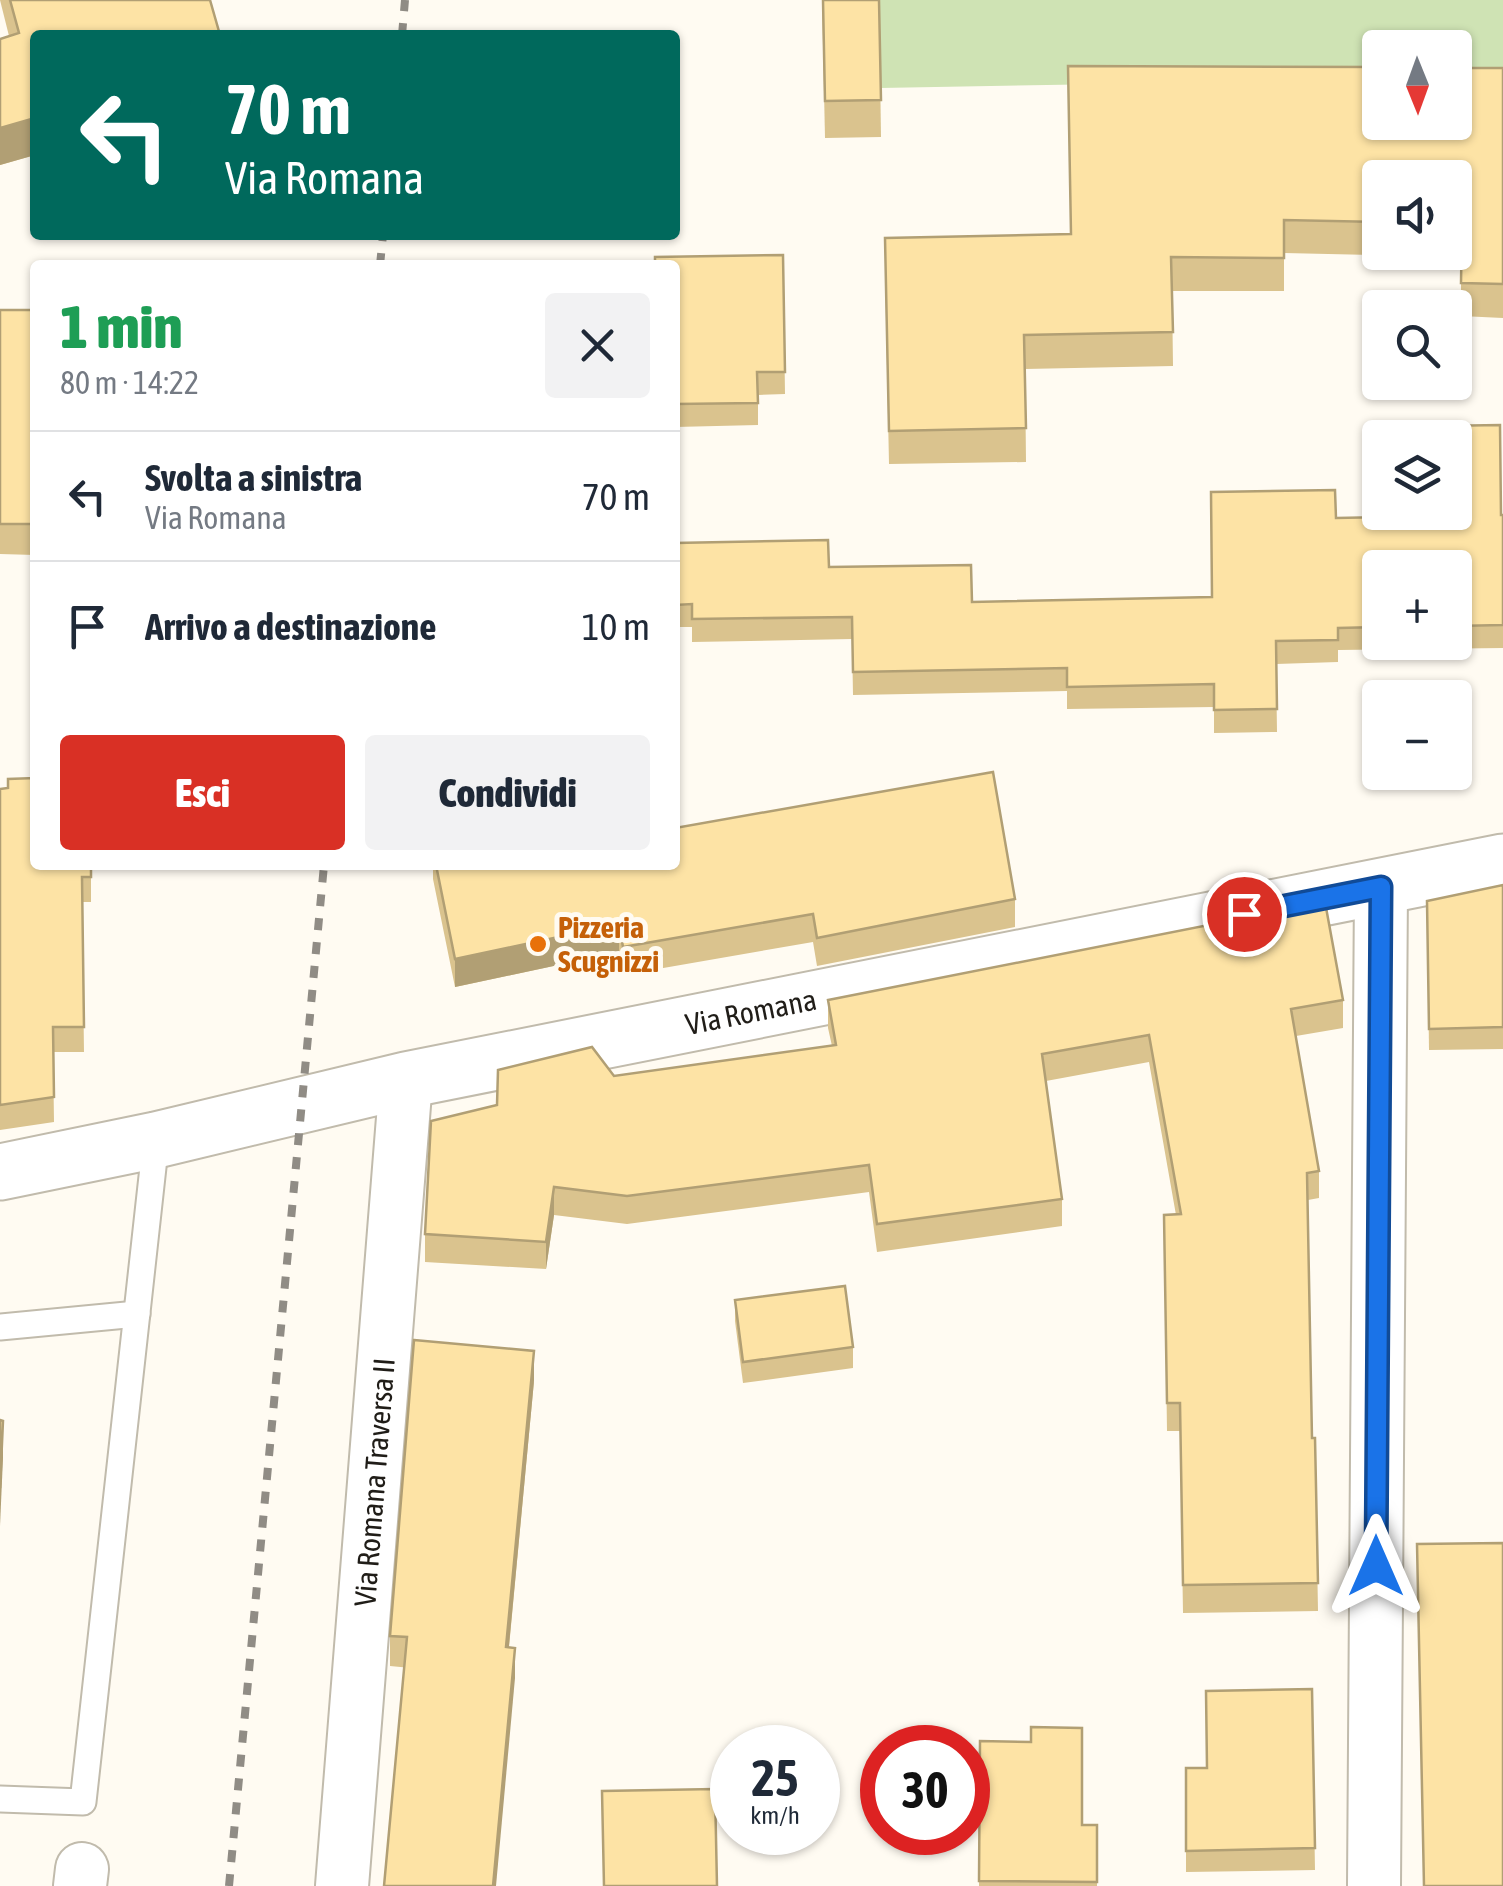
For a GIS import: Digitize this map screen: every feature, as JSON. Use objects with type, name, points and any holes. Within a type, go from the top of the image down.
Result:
[{"type":"main road","name":"Via Romana","points":[[0,1172],[156,1140],[406,1080],[1503,862]]},
{"type":"street","points":[[1374,1886],[1381,887]]},
{"type":"street","name":"Via Romana Traversa II","points":[[342,1886],[406,1080]]},
{"type":"lane","points":[[0,1799],[83,1802],[156,1140]]},
{"type":"lane","points":[[0,1327],[138,1314]]},
{"type":"green space","points":[[878,0],[1503,0],[1503,102],[1472,101],[1472,30],[1362,30],[1362,100],[1108,84],[880,88]]},
{"type":"building","points":[[10,0],[210,0],[219,30],[30,30],[30,119],[0,128],[0,39],[19,33]]},
{"type":"building","points":[[823,0],[879,0],[881,100],[825,101]]},
{"type":"building","points":[[1068,66],[1362,67],[1362,140],[1472,140],[1472,68],[1503,68],[1503,284],[1461,283],[1461,270],[1472,270],[1472,160],[1362,160],[1362,222],[1284,220],[1284,258],[1171,257],[1173,332],[1024,335],[1026,428],[889,431],[885,238],[1071,234]]},
{"type":"building","points":[[783,255],[785,372],[757,372],[758,403],[680,404],[680,260],[655,257]]},
{"type":"building","points":[[0,310],[30,310],[30,524],[0,524]]},
{"type":"building","points":[[1472,425],[1500,425],[1503,625],[1472,626],[1472,550],[1362,550],[1362,627],[1338,628],[1338,640],[1276,641],[1277,709],[1214,710],[1214,684],[1067,687],[1067,668],[853,672],[852,617],[692,619],[692,604],[680,605],[680,543],[828,540],[829,567],[971,565],[972,602],[1212,597],[1211,492],[1335,490],[1336,518],[1362,517],[1362,530],[1472,530]]},
{"type":"building","points":[[993,772],[1015,899],[817,938],[813,914],[623,947],[619,924],[455,959],[437,870],[680,870],[680,827]]},
{"type":"building","points":[[30,778],[30,870],[91,870],[91,877],[82,877],[84,1027],[53,1027],[54,1097],[0,1105],[0,789],[8,788],[8,779]]},
{"type":"building","points":[[1503,885],[1503,1027],[1429,1029],[1427,901]]},
{"type":"building","points":[[1325,902],[1343,1000],[1291,1009],[1319,1171],[1307,1173],[1318,1583],[1183,1585],[1180,1403],[1167,1403],[1164,1215],[1181,1214],[1149,1035],[1042,1054],[1062,1199],[877,1224],[869,1165],[627,1196],[554,1187],[546,1242],[425,1234],[431,1121],[497,1105],[498,1070],[592,1047],[614,1076],[836,1045],[828,1000]]},
{"type":"building","points":[[845,1286],[853,1347],[743,1362],[735,1300]]},
{"type":"building","points":[[414,1340],[534,1351],[506,1647],[515,1648],[493,1886],[384,1886],[407,1637],[390,1636]]},
{"type":"building","points":[[0,1420],[3,1421],[0,1488]]},
{"type":"building","points":[[1503,1543],[1503,1886],[1424,1886],[1417,1544]]},
{"type":"building","points":[[1312,1689],[1315,1848],[1186,1851],[1186,1768],[1207,1768],[1206,1691]]},
{"type":"building","points":[[1031,1727],[1082,1728],[1082,1825],[1097,1825],[1097,1882],[979,1881],[979,1855],[990,1855],[990,1741],[1031,1742]]},
{"type":"building","points":[[710,1789],[710,1855],[716,1855],[717,1886],[604,1886],[602,1791]]},
{"type":"railway","points":[[402,30],[405,0]]},
{"type":"railway","points":[[380,260],[382,240]]},
{"type":"railway","points":[[229,1886],[324,870]]},
{"type":"place","name":"Pizzeria Scugnizzi","points":[[538,944]]},
{"type":"route","points":[[1244,914],[1381,887],[1376,1566]]}]
